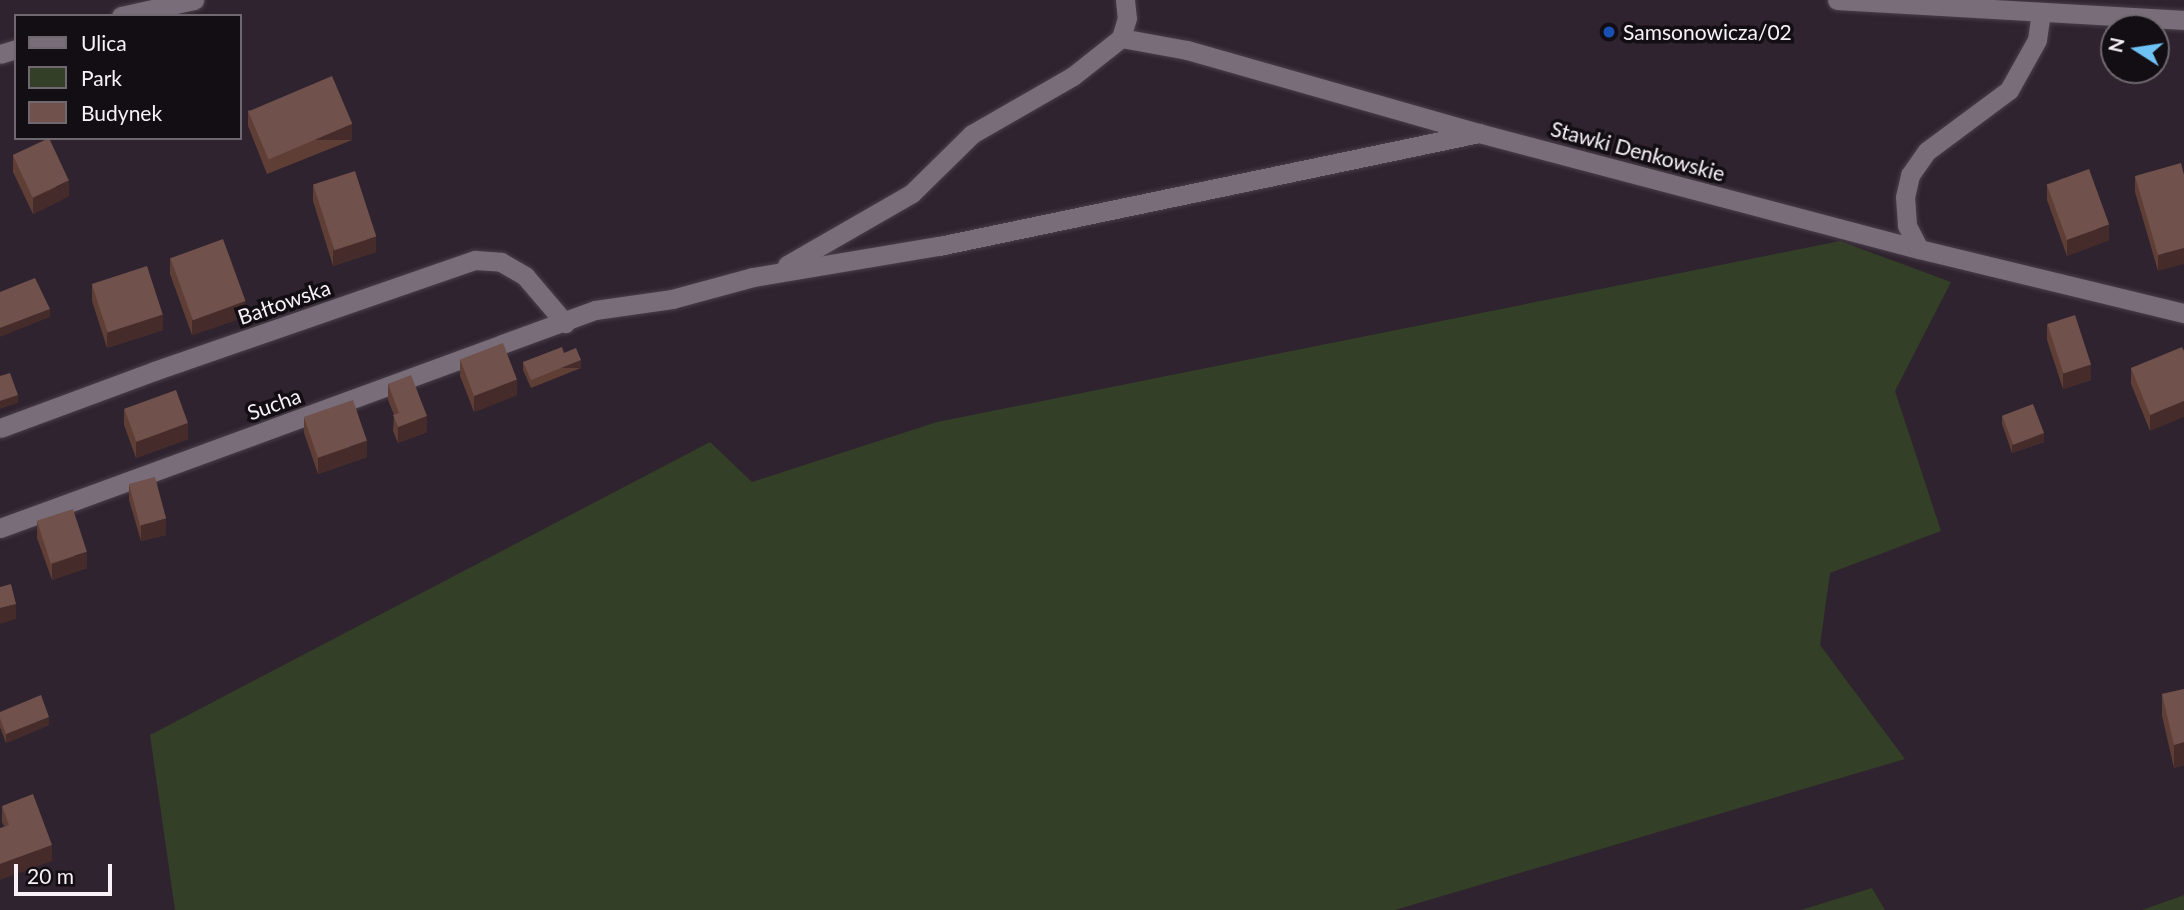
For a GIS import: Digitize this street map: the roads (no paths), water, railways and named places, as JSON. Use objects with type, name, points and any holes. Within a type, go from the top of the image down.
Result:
[{"type":"street","points":[[130,14],[194,0]]},
{"type":"street","points":[[753,277],[793,262],[912,193],[972,134],[1073,76],[1121,38],[1127,18],[1125,0]]},
{"type":"street","points":[[1837,0],[2184,20]]},
{"type":"street","points":[[1919,249],[1907,225],[1905,197],[1910,175],[1927,150],[2008,90],[2037,40],[2041,12]]},
{"type":"street","name":"Stawki Denkowskie","points":[[1121,38],[1188,50],[1479,133],[1919,249],[2184,313]]},
{"type":"street","points":[[753,277],[939,246],[1479,133]]},
{"type":"street","name":"Bałtowska","points":[[0,428],[475,260],[501,262],[525,275],[565,323]]},
{"type":"street","name":"Sucha","points":[[0,528],[595,310],[671,299],[753,277]]},
{"type":"place","name":"Samsonowicza/02","points":[[1609,32]]}]
